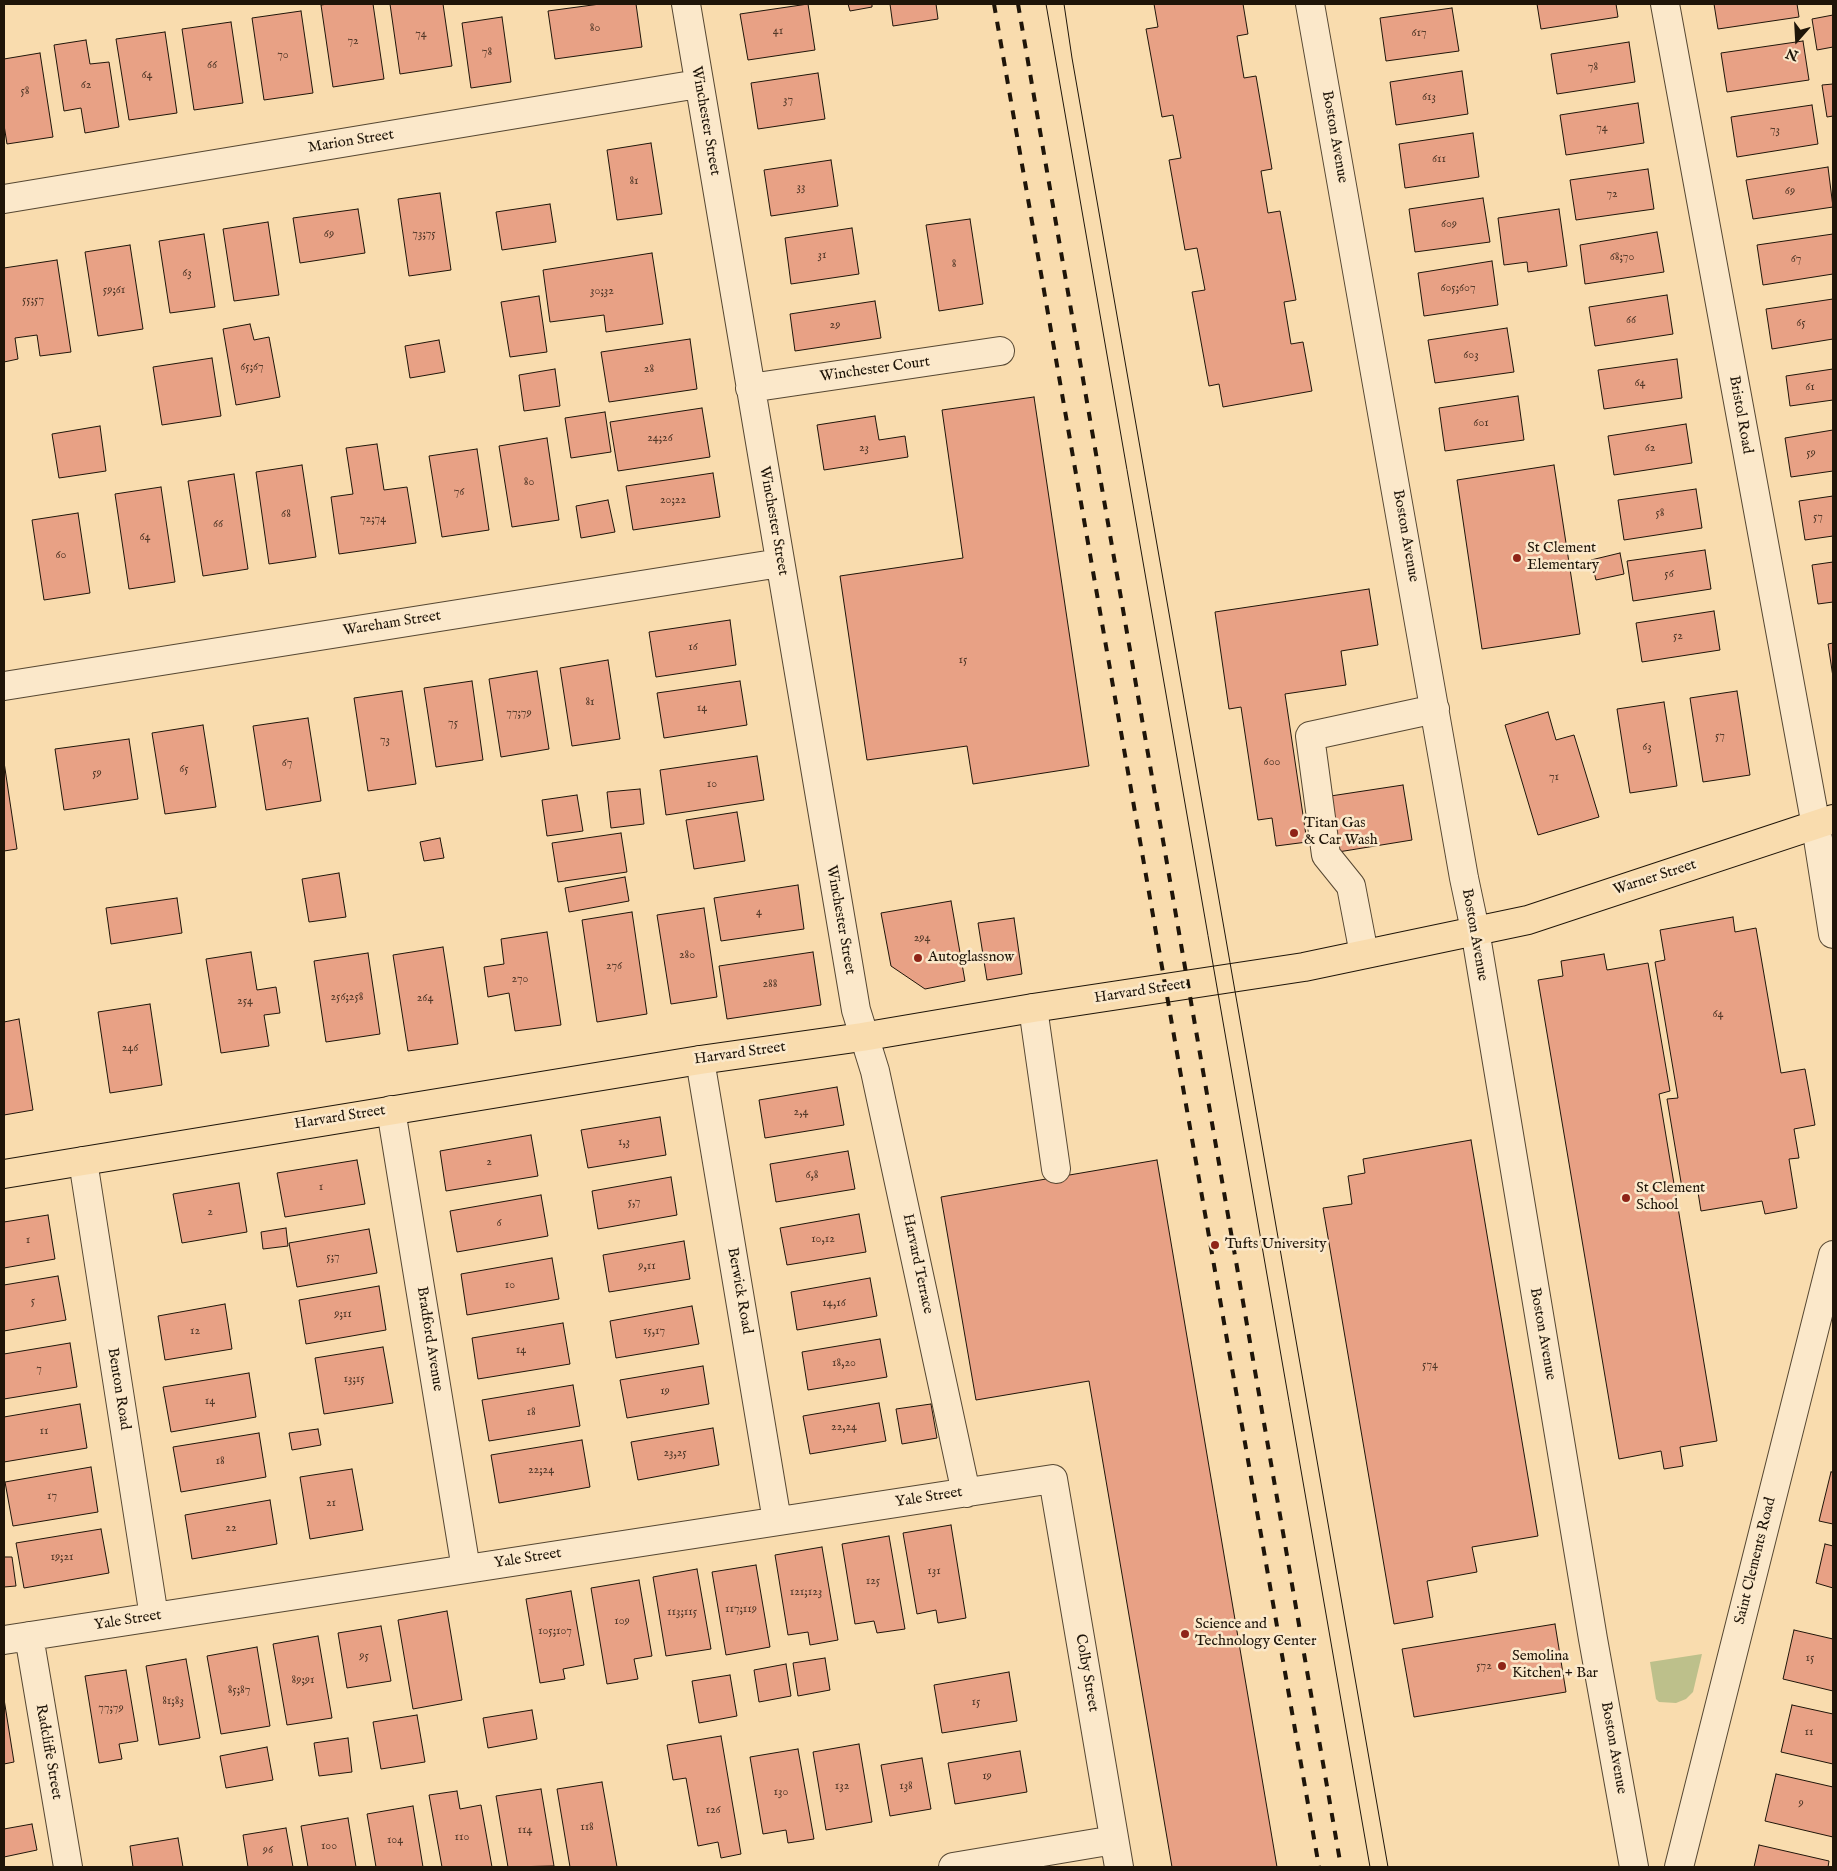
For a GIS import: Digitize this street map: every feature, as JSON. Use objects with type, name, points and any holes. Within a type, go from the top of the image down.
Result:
[{"type":"main road","name":"Warner Street","points":[[1475,930],[1528,920],[1824,822]]},
{"type":"main road","name":"Harvard Street","points":[[4,1174],[700,1060],[862,1037],[1033,1008],[1304,967],[1475,930]]},
{"type":"street","name":"Winchester Street","points":[[686,4],[698,84],[862,1037]]},
{"type":"street","name":"Boston Avenue","points":[[1310,4],[1475,930],[1593,1639],[1634,1867]]},
{"type":"street","name":"Bristol Road","points":[[1665,4],[1824,822]]},
{"type":"street","name":"Marion Street","points":[[4,199],[698,84]]},
{"type":"street","name":"Winchester Court","points":[[750,388],[1000,351]]},
{"type":"street","name":"Wareham Street","points":[[4,686],[780,562]]},
{"type":"street","points":[[1364,954],[1351,886],[1326,855],[1310,736],[1435,709]]},
{"type":"street","points":[[1824,822],[1833,934]]},
{"type":"street","points":[[1033,1008],[1056,1169]]},
{"type":"street","name":"Harvard Terrace","points":[[862,1037],[874,1071],[966,1493]]},
{"type":"street","name":"Berwick Road","points":[[700,1060],[778,1521]]},
{"type":"street","name":"Bradford Avenue","points":[[391,1110],[466,1569]]},
{"type":"street","name":"Benton Road","points":[[83,1161],[154,1617]]},
{"type":"street","name":"Saint Clements Road","points":[[1679,1867],[1833,1255]]},
{"type":"street","name":"Yale Street","points":[[16,1638],[1053,1479]]},
{"type":"street","name":"Colby Street","points":[[1053,1479],[1119,1867]]},
{"type":"street","name":"Radcliffe Street","points":[[16,1638],[68,1867]]},
{"type":"street","points":[[953,1867],[1114,1840]]},
{"type":"green space","points":[[1702,1654],[1693,1692],[1686,1699],[1676,1703],[1659,1702],[1656,1699],[1650,1662]]},
{"type":"building","points":[[373,4],[384,79],[333,87],[321,5]]},
{"type":"building","points":[[390,4],[443,4],[452,66],[400,74]]},
{"type":"building","points":[[600,4],[636,4],[642,47],[555,59],[548,11]]},
{"type":"building","points":[[808,4],[815,50],[748,60],[740,14]]},
{"type":"building","points":[[848,4],[872,4],[872,7],[850,11]]},
{"type":"building","points":[[890,4],[936,4],[938,19],[893,26]]},
{"type":"building","points":[[1154,4],[1243,4],[1248,34],[1237,36],[1244,78],[1256,76],[1272,169],[1261,171],[1268,213],[1280,211],[1296,300],[1284,302],[1291,344],[1303,342],[1312,391],[1223,407],[1219,384],[1209,386],[1192,292],[1205,290],[1197,248],[1185,250],[1169,160],[1181,158],[1173,115],[1162,117],[1146,29],[1158,27]]},
{"type":"building","points":[[1537,4],[1616,4],[1618,17],[1541,29]]},
{"type":"building","points":[[1714,4],[1797,4],[1799,17],[1718,29]]},
{"type":"building","points":[[1452,8],[1459,51],[1386,61],[1380,18]]},
{"type":"building","points":[[301,11],[313,93],[264,100],[252,18]]},
{"type":"building","points":[[1833,15],[1833,47],[1817,50],[1812,19]]},
{"type":"building","points":[[502,17],[511,82],[471,88],[462,23]]},
{"type":"building","points":[[231,22],[243,103],[194,110],[182,29]]},
{"type":"building","points":[[165,32],[177,113],[129,120],[116,39]]},
{"type":"building","points":[[86,40],[90,64],[109,62],[119,127],[85,133],[81,108],[64,111],[54,45]]},
{"type":"building","points":[[1803,41],[1809,80],[1727,92],[1721,53]]},
{"type":"building","points":[[1629,42],[1635,82],[1557,94],[1551,54]]},
{"type":"building","points":[[40,53],[53,137],[7,144],[4,125],[4,59]]},
{"type":"building","points":[[1462,71],[1468,114],[1396,125],[1390,82]]},
{"type":"building","points":[[818,73],[825,119],[758,129],[751,83]]},
{"type":"building","points":[[1833,84],[1833,116],[1827,117],[1822,85]]},
{"type":"building","points":[[1638,103],[1644,143],[1566,155],[1560,115]]},
{"type":"building","points":[[1812,105],[1818,144],[1737,157],[1731,117]]},
{"type":"building","points":[[1473,133],[1479,177],[1405,188],[1399,144]]},
{"type":"building","points":[[651,143],[662,214],[617,220],[607,150]]},
{"type":"building","points":[[831,160],[838,206],[771,216],[764,170]]},
{"type":"building","points":[[1828,167],[1833,207],[1753,219],[1746,180]]},
{"type":"building","points":[[1648,169],[1654,209],[1576,220],[1570,180]]},
{"type":"building","points":[[440,193],[451,270],[409,276],[398,199]]},
{"type":"building","points":[[1483,198],[1490,242],[1415,252],[1409,209]]},
{"type":"building","points":[[550,204],[556,242],[502,250],[496,212]]},
{"type":"building","points":[[358,209],[365,253],[300,263],[293,218]]},
{"type":"building","points":[[1559,209],[1567,266],[1528,272],[1527,262],[1504,265],[1498,218]]},
{"type":"building","points":[[970,219],[983,304],[939,311],[926,225]]},
{"type":"building","points":[[268,222],[279,295],[234,301],[223,229]]},
{"type":"building","points":[[852,228],[859,274],[791,284],[785,238]]},
{"type":"building","points":[[1657,232],[1664,272],[1585,284],[1580,245]]},
{"type":"building","points":[[204,234],[215,307],[170,313],[159,241]]},
{"type":"building","points":[[1833,234],[1833,274],[1763,285],[1757,245]]},
{"type":"building","points":[[130,245],[143,329],[98,336],[85,252]]},
{"type":"building","points":[[652,253],[663,324],[606,332],[604,315],[550,322],[543,270]]},
{"type":"building","points":[[57,260],[71,352],[40,356],[37,335],[15,338],[18,359],[4,362],[4,268]]},
{"type":"building","points":[[1492,261],[1498,305],[1424,316],[1418,273]]},
{"type":"building","points":[[1667,295],[1673,334],[1595,346],[1589,307]]},
{"type":"building","points":[[539,296],[547,352],[510,357],[501,302]]},
{"type":"building","points":[[1833,299],[1833,339],[1772,349],[1766,309]]},
{"type":"building","points":[[875,301],[881,338],[795,351],[790,314]]},
{"type":"building","points":[[250,324],[254,340],[269,337],[280,397],[236,405],[223,329]]},
{"type":"building","points":[[1507,328],[1514,372],[1435,383],[1428,340]]},
{"type":"building","points":[[690,339],[697,389],[609,402],[601,352]]},
{"type":"building","points":[[439,340],[445,372],[410,378],[405,346]]},
{"type":"building","points":[[212,358],[221,416],[162,425],[153,367]]},
{"type":"building","points":[[1677,359],[1682,398],[1604,409],[1598,370]]},
{"type":"building","points":[[555,369],[560,406],[524,411],[519,375]]},
{"type":"building","points":[[1833,369],[1833,400],[1790,406],[1786,376]]},
{"type":"building","points":[[1518,396],[1524,440],[1445,451],[1439,408]]},
{"type":"building","points":[[1034,397],[1089,766],[973,784],[967,746],[867,760],[840,576],[963,558],[942,410]]},
{"type":"building","points":[[702,408],[710,457],[618,471],[610,422]]},
{"type":"building","points":[[605,412],[611,452],[571,458],[565,418]]},
{"type":"building","points":[[875,416],[879,440],[905,436],[908,457],[824,470],[817,425]]},
{"type":"building","points":[[1686,424],[1692,463],[1614,475],[1608,436]]},
{"type":"building","points":[[100,426],[106,471],[59,478],[52,434]]},
{"type":"building","points":[[1833,430],[1833,471],[1791,477],[1785,438]]},
{"type":"building","points":[[547,438],[559,520],[512,527],[499,446]]},
{"type":"building","points":[[377,444],[384,490],[407,487],[416,543],[339,554],[331,497],[353,494],[346,448]]},
{"type":"building","points":[[477,449],[489,530],[442,537],[429,456]]},
{"type":"building","points":[[302,465],[316,557],[269,564],[256,472]]},
{"type":"building","points":[[1554,465],[1580,634],[1482,649],[1457,480]]},
{"type":"building","points":[[713,473],[720,517],[633,530],[626,486]]},
{"type":"building","points":[[234,474],[248,569],[203,576],[188,481]]},
{"type":"building","points":[[161,487],[175,582],[129,589],[115,494]]},
{"type":"building","points":[[1696,489],[1702,528],[1624,540],[1618,500]]},
{"type":"building","points":[[1833,496],[1833,536],[1805,540],[1799,501]]},
{"type":"building","points":[[608,500],[615,532],[581,538],[576,506]]},
{"type":"building","points":[[78,513],[90,593],[44,600],[32,520]]},
{"type":"building","points":[[1705,550],[1711,589],[1633,601],[1627,561]]},
{"type":"building","points":[[1620,553],[1624,574],[1596,580],[1591,560]]},
{"type":"building","points":[[1833,562],[1833,602],[1818,604],[1812,565]]},
{"type":"building","points":[[1369,589],[1378,645],[1341,651],[1346,685],[1285,694],[1307,842],[1276,846],[1272,818],[1258,820],[1241,707],[1229,709],[1215,612]]},
{"type":"building","points":[[1714,611],[1720,650],[1642,662],[1636,623]]},
{"type":"building","points":[[730,620],[736,665],[656,677],[649,632]]},
{"type":"building","points":[[1833,643],[1833,677],[1828,644]]},
{"type":"building","points":[[608,660],[620,739],[572,746],[560,668]]},
{"type":"building","points":[[537,671],[549,749],[501,757],[489,679]]},
{"type":"building","points":[[472,681],[483,760],[436,767],[424,688]]},
{"type":"building","points":[[740,681],[747,725],[664,738],[657,693]]},
{"type":"building","points":[[402,691],[416,784],[368,791],[354,698]]},
{"type":"building","points":[[1737,691],[1750,775],[1703,782],[1690,698]]},
{"type":"building","points":[[1664,702],[1677,786],[1630,793],[1617,709]]},
{"type":"building","points":[[1548,712],[1556,740],[1574,735],[1599,817],[1538,835],[1505,725]]},
{"type":"building","points":[[308,718],[321,801],[266,810],[253,726]]},
{"type":"building","points":[[203,725],[216,807],[165,814],[152,733]]},
{"type":"building","points":[[129,739],[138,799],[64,810],[55,749]]},
{"type":"building","points":[[757,756],[764,800],[666,815],[660,770]]},
{"type":"building","points":[[4,762],[17,849],[4,851]]},
{"type":"building","points":[[1403,785],[1412,840],[1332,853],[1324,797]]},
{"type":"building","points":[[640,789],[644,824],[611,828],[607,792]]},
{"type":"building","points":[[577,795],[583,831],[547,836],[542,800]]},
{"type":"building","points":[[737,812],[745,861],[694,869],[686,820]]},
{"type":"building","points":[[621,833],[627,872],[558,882],[552,843]]},
{"type":"building","points":[[440,838],[444,858],[424,861],[420,842]]},
{"type":"building","points":[[339,873],[346,917],[309,922],[302,879]]},
{"type":"building","points":[[625,877],[629,901],[569,912],[565,888]]},
{"type":"building","points":[[798,885],[804,929],[721,941],[714,898]]},
{"type":"building","points":[[177,898],[182,933],[111,944],[106,908]]},
{"type":"building","points":[[951,901],[965,981],[925,989],[891,966],[881,913]]},
{"type":"building","points":[[704,908],[717,997],[671,1004],[657,915]]},
{"type":"building","points":[[632,912],[647,1014],[597,1022],[582,920]]},
{"type":"building","points":[[1733,917],[1735,932],[1756,928],[1781,1073],[1805,1069],[1815,1125],[1794,1129],[1799,1158],[1789,1159],[1797,1208],[1765,1214],[1762,1201],[1701,1211],[1697,1186],[1682,1188],[1667,1099],[1678,1098],[1655,962],[1665,960],[1660,930]]},
{"type":"building","points":[[1014,918],[1022,974],[987,980],[978,923]]},
{"type":"building","points":[[547,932],[561,1025],[515,1031],[509,993],[488,997],[484,967],[504,964],[501,939]]},
{"type":"building","points":[[443,947],[458,1044],[408,1051],[393,955]]},
{"type":"building","points":[[251,952],[257,990],[276,987],[280,1013],[264,1015],[269,1046],[221,1053],[206,959]]},
{"type":"building","points":[[813,952],[821,1005],[727,1019],[719,966]]},
{"type":"building","points":[[368,953],[380,1034],[326,1042],[314,961]]},
{"type":"building","name":"St Clement School","points":[[1604,954],[1607,970],[1648,963],[1670,1091],[1659,1094],[1717,1441],[1680,1447],[1683,1466],[1664,1469],[1661,1451],[1619,1459],[1538,980],[1563,976],[1561,961]]},
{"type":"building","points":[[150,1004],[162,1085],[110,1093],[98,1012]]},
{"type":"building","points":[[19,1019],[33,1110],[4,1115],[4,1022]]},
{"type":"building","points":[[837,1087],[844,1125],[765,1138],[759,1100]]},
{"type":"building","points":[[660,1117],[666,1155],[588,1168],[581,1130]]},
{"type":"building","points":[[531,1135],[538,1176],[446,1191],[440,1151]]},
{"type":"building","points":[[1471,1140],[1538,1536],[1472,1547],[1477,1572],[1427,1581],[1433,1617],[1394,1624],[1323,1208],[1352,1204],[1348,1176],[1365,1173],[1363,1159]]},
{"type":"building","points":[[848,1151],[855,1189],[776,1202],[770,1164]]},
{"type":"building","points":[[357,1160],[365,1204],[285,1217],[277,1173]]},
{"type":"building","name":"Science and Technology Center","points":[[1157,1160],[1277,1867],[1172,1867],[1089,1381],[976,1400],[941,1197]]},
{"type":"building","points":[[671,1177],[677,1215],[598,1229],[592,1191]]},
{"type":"building","points":[[239,1183],[247,1232],[182,1243],[173,1194]]},
{"type":"building","points":[[541,1195],[548,1236],[457,1252],[450,1211]]},
{"type":"building","points":[[859,1214],[866,1252],[787,1265],[780,1228]]},
{"type":"building","points":[[48,1215],[55,1259],[4,1268],[4,1222]]},
{"type":"building","points":[[286,1228],[288,1246],[263,1249],[261,1232]]},
{"type":"building","points":[[369,1229],[377,1273],[297,1287],[289,1243]]},
{"type":"building","points":[[684,1241],[690,1279],[609,1292],[603,1255]]},
{"type":"building","points":[[552,1258],[559,1299],[467,1315],[461,1274]]},
{"type":"building","points":[[58,1276],[66,1320],[4,1331],[4,1285]]},
{"type":"building","points":[[870,1278],[877,1316],[797,1330],[791,1292]]},
{"type":"building","points":[[379,1286],[386,1330],[306,1344],[299,1300]]},
{"type":"building","points":[[225,1304],[232,1349],[165,1360],[158,1316]]},
{"type":"building","points":[[692,1306],[699,1344],[616,1358],[610,1321]]},
{"type":"building","points":[[563,1323],[570,1364],[478,1379],[472,1338]]},
{"type":"building","points":[[880,1339],[887,1377],[808,1390],[802,1352]]},
{"type":"building","points":[[70,1343],[77,1387],[4,1399],[4,1354]]},
{"type":"building","points":[[383,1347],[393,1403],[324,1414],[315,1358]]},
{"type":"building","points":[[703,1366],[709,1404],[627,1418],[620,1380]]},
{"type":"building","points":[[249,1373],[256,1417],[171,1432],[163,1387]]},
{"type":"building","points":[[573,1385],[580,1426],[489,1441],[482,1400]]},
{"type":"building","points":[[879,1403],[886,1441],[810,1454],[803,1416]]},
{"type":"building","points":[[80,1404],[87,1448],[4,1462],[4,1417]]},
{"type":"building","points":[[931,1404],[937,1438],[902,1444],[896,1409]]},
{"type":"building","points":[[713,1428],[719,1465],[638,1480],[631,1442]]},
{"type":"building","points":[[318,1429],[321,1445],[292,1450],[289,1433]]},
{"type":"building","points":[[259,1433],[266,1477],[181,1492],[173,1447]]},
{"type":"building","points":[[582,1440],[590,1487],[499,1503],[491,1455]]},
{"type":"building","points":[[91,1467],[98,1512],[13,1526],[5,1482]]},
{"type":"building","points":[[352,1469],[363,1530],[310,1539],[300,1477]]},
{"type":"building","points":[[1831,1472],[1833,1472],[1833,1524],[1819,1521]]},
{"type":"building","points":[[270,1500],[277,1544],[192,1559],[185,1515]]},
{"type":"building","points":[[951,1525],[966,1618],[938,1623],[936,1610],[917,1614],[903,1533]]},
{"type":"building","points":[[101,1529],[109,1573],[24,1588],[16,1543]]},
{"type":"building","points":[[889,1536],[905,1629],[877,1633],[874,1621],[855,1624],[842,1544]]},
{"type":"building","points":[[1825,1544],[1833,1546],[1833,1588],[1816,1583]]},
{"type":"building","points":[[822,1547],[838,1640],[810,1645],[808,1632],[788,1635],[775,1555]]},
{"type":"building","points":[[4,1557],[12,1557],[16,1586],[4,1587]]},
{"type":"building","points":[[756,1565],[770,1647],[726,1655],[712,1572]]},
{"type":"building","points":[[697,1569],[711,1649],[666,1656],[653,1577]]},
{"type":"building","points":[[639,1580],[652,1656],[634,1659],[638,1679],[607,1684],[591,1588]]},
{"type":"building","points":[[571,1591],[584,1665],[563,1669],[565,1679],[540,1683],[526,1599]]},
{"type":"building","points":[[447,1611],[462,1700],[413,1709],[398,1620]]},
{"type":"building","points":[[1555,1624],[1566,1692],[1414,1717],[1402,1649]]},
{"type":"building","points":[[381,1626],[391,1681],[347,1688],[338,1633]]},
{"type":"building","points":[[1794,1630],[1833,1639],[1833,1691],[1783,1679]]},
{"type":"building","points":[[318,1636],[332,1718],[287,1725],[273,1644]]},
{"type":"building","points":[[257,1647],[270,1726],[221,1734],[207,1656]]},
{"type":"building","points":[[825,1658],[830,1690],[798,1696],[793,1663]]},
{"type":"building","points":[[186,1659],[200,1738],[159,1745],[146,1666]]},
{"type":"building","points":[[786,1664],[791,1696],[759,1702],[754,1670]]},
{"type":"building","points":[[126,1670],[138,1741],[119,1744],[122,1759],[99,1763],[85,1676]]},
{"type":"building","points":[[1009,1672],[1017,1721],[942,1733],[934,1685]]},
{"type":"building","points":[[730,1675],[737,1716],[699,1723],[692,1681]]},
{"type":"building","points":[[4,1699],[14,1762],[4,1764]]},
{"type":"building","points":[[1792,1705],[1833,1714],[1833,1764],[1781,1752]]},
{"type":"building","points":[[532,1710],[537,1739],[488,1748],[483,1718]]},
{"type":"building","points":[[417,1715],[425,1762],[381,1769],[373,1722]]},
{"type":"building","points":[[721,1736],[741,1854],[721,1858],[718,1842],[698,1846],[686,1778],[673,1780],[667,1745]]},
{"type":"building","points":[[348,1738],[352,1772],[319,1776],[314,1743]]},
{"type":"building","points":[[859,1744],[872,1822],[826,1830],[813,1752]]},
{"type":"building","points":[[267,1747],[273,1780],[226,1788],[220,1756]]},
{"type":"building","points":[[798,1749],[814,1839],[788,1843],[786,1830],[763,1834],[750,1757]]},
{"type":"building","points":[[1020,1751],[1027,1792],[955,1804],[948,1763]]},
{"type":"building","points":[[922,1758],[931,1809],[890,1816],[881,1765]]},
{"type":"building","points":[[1776,1774],[1833,1787],[1833,1837],[1765,1821]]},
{"type":"building","points":[[602,1782],[617,1867],[570,1867],[557,1789]]},
{"type":"building","points":[[541,1789],[554,1866],[508,1867],[496,1796]]},
{"type":"building","points":[[457,1791],[460,1809],[481,1805],[492,1867],[442,1867],[429,1795]]},
{"type":"building","points":[[413,1806],[423,1867],[376,1867],[367,1814]]},
{"type":"building","points":[[348,1818],[356,1867],[308,1867],[301,1826]]},
{"type":"building","points":[[32,1824],[37,1850],[4,1857],[4,1829]]},
{"type":"building","points":[[286,1828],[293,1867],[248,1867],[243,1835]]},
{"type":"building","points":[[178,1838],[183,1867],[133,1867],[130,1846]]},
{"type":"building","points":[[1759,1845],[1829,1861],[1828,1867],[1754,1867]]},
{"type":"tram line","points":[[1046,4],[1370,1867]]},
{"type":"tram line","points":[[1064,4],[1388,1867]]},
{"type":"railway","points":[[994,4],[1319,1867]]},
{"type":"railway","points":[[1018,4],[1341,1867]]},
{"type":"place","name":"St Clement Elementary","points":[[1517,558]]},
{"type":"place","name":"Titan Gas & Car Wash","points":[[1294,833]]},
{"type":"place","name":"Autoglassnow","points":[[918,958]]},
{"type":"place","name":"St Clement School","points":[[1626,1198]]},
{"type":"place","name":"Tufts University","points":[[1215,1245]]},
{"type":"place","name":"Science and Technology Center","points":[[1185,1634]]},
{"type":"place","name":"Semolina Kitchen + Bar","points":[[1502,1666]]}]
